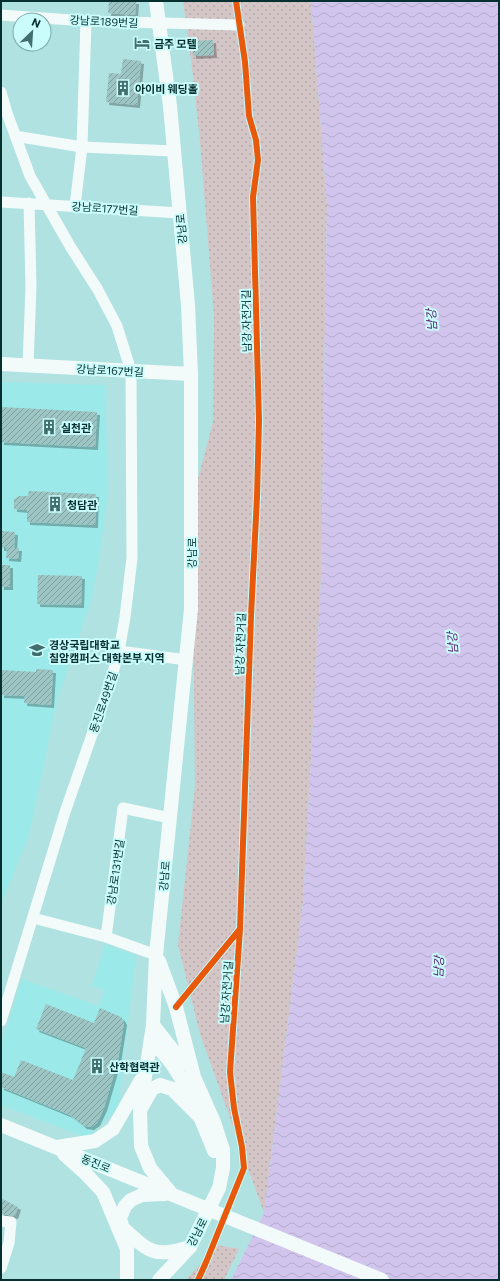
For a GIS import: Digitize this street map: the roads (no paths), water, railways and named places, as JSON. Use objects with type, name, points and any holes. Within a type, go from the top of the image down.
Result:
[{"type":"street","name":"강남로","points":[[156,1],[170,106],[188,305],[191,374],[191,609],[156,954],[153,1025],[140,1110],[141,1146],[150,1168],[172,1194]]},
{"type":"street","name":"강남로189번길","points":[[1,15],[86,21],[239,25]]},
{"type":"street","points":[[75,206],[82,148],[86,21]]},
{"type":"street","name":"동진로49번길","points":[[1,92],[30,176],[70,246],[98,290],[117,326],[131,371],[132,558],[125,617],[119,651],[110,683],[65,812],[1,1021]]},
{"type":"street","points":[[15,136],[82,148],[173,151]]},
{"type":"street","name":"강남로177번길","points":[[1,202],[180,213]]},
{"type":"street","points":[[28,366],[31,286],[29,203]]},
{"type":"street","name":"강남로167번길","points":[[1,364],[191,374]]},
{"type":"street","points":[[119,651],[187,660]]},
{"type":"street","name":"강남로131번길","points":[[106,937],[123,808],[170,818]]},
{"type":"street","points":[[33,918],[106,937],[156,954]]},
{"type":"street","name":"강남로","points":[[156,954],[176,1007],[194,1077],[214,1122],[223,1150],[223,1168],[219,1188],[190,1247],[159,1280]]},
{"type":"street","points":[[153,1025],[194,1077]]},
{"type":"street","points":[[151,1041],[171,1063],[186,1088],[201,1118],[217,1159],[221,1176]]},
{"type":"street","points":[[57,1147],[95,1141],[112,1129],[145,1072]]},
{"type":"street","points":[[140,1110],[152,1089],[160,1085],[172,1089],[201,1118]]},
{"type":"street","name":"동진로","points":[[1,1126],[57,1147],[382,1280]]},
{"type":"street","points":[[57,1147],[103,1192],[127,1249],[137,1280]]},
{"type":"street","points":[[127,1280],[127,1249],[120,1218],[125,1206],[131,1200],[142,1195],[172,1194]]},
{"type":"street","points":[[1,1221],[11,1222],[9,1243],[1,1268]]},
{"type":"street","points":[[122,1227],[147,1249],[158,1253],[174,1253],[190,1247]]},
{"type":"water","name":"남강","points":[[311,1],[499,1],[499,1280],[231,1280],[264,1213],[303,903],[321,579],[327,204]]},
{"type":"place","name":"금주 모텔","points":[[142,43]]},
{"type":"place","name":"아이비 웨딩홀","points":[[123,88]]},
{"type":"place","name":"실천관","points":[[49,427]]},
{"type":"place","name":"청담관","points":[[55,504]]},
{"type":"place","name":"경상국립대학교 칠암캠퍼스 대학본부 지역","points":[[37,650]]},
{"type":"place","name":"산학협력관","points":[[97,1066]]}]
